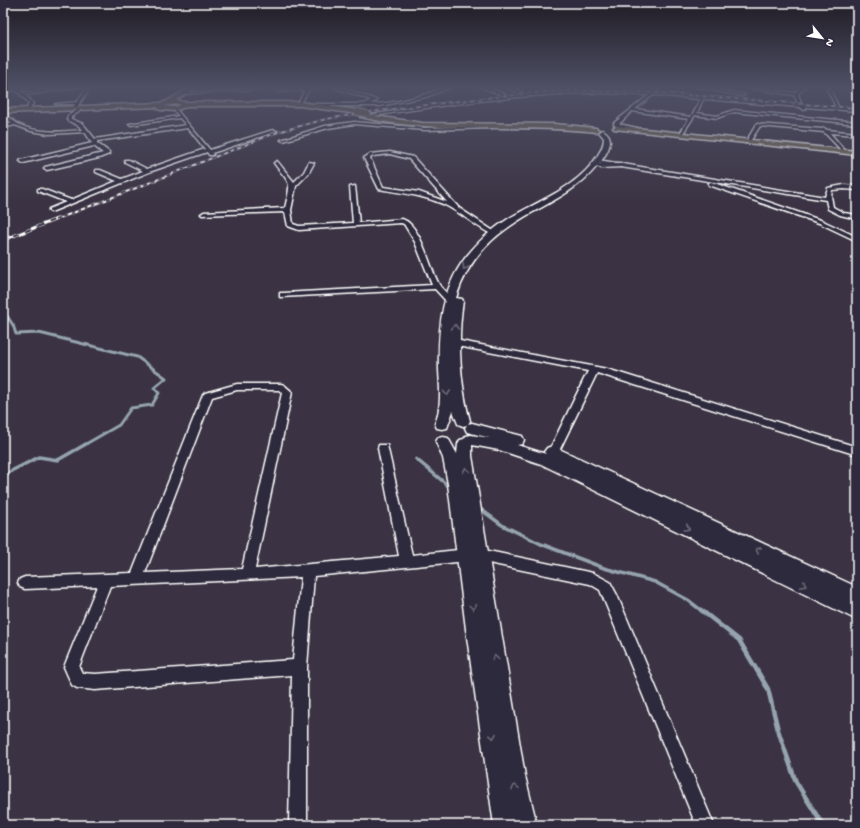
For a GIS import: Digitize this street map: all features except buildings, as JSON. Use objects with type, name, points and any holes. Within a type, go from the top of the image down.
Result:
[{"type":"main road","points":[[464,497],[451,458],[443,442],[437,435],[437,431],[445,417],[447,402],[444,339],[445,318],[449,299],[468,262],[476,251],[494,233],[516,218],[571,187],[603,162],[608,142],[607,137],[599,129],[546,126]]},
{"type":"main road","points":[[569,126],[857,154]]},
{"type":"main road","points":[[615,131],[681,134],[857,154]]},
{"type":"main road","points":[[524,825],[513,776],[464,497],[464,456],[468,433],[459,403],[455,343],[455,317],[458,302],[468,278],[482,256],[509,228],[577,188],[603,162],[613,142],[615,131]]},
{"type":"main road","points":[[603,162],[619,164]]},
{"type":"main road","points":[[442,424],[453,420],[468,433],[500,445],[528,453],[563,467],[857,610]]},
{"type":"main road","points":[[443,442],[452,445],[468,433],[519,440],[553,453],[857,596]]},
{"type":"main road","points":[[473,555],[477,637],[507,825]]},
{"type":"street","points":[[18,126],[27,130],[43,132],[64,133],[84,131]]},
{"type":"street","points":[[47,168],[97,157],[107,153],[84,131],[81,126]]},
{"type":"street","points":[[23,162],[95,142],[189,126],[209,152]]},
{"type":"street","points":[[283,140],[336,126]]},
{"type":"street","points":[[381,126],[448,129],[524,127],[526,126]]},
{"type":"street","points":[[618,126],[626,128],[681,134],[687,126]]},
{"type":"street","points":[[748,142],[757,126],[857,134]]},
{"type":"street","points":[[821,126],[844,152]]},
{"type":"street","points":[[51,210],[147,171],[234,145],[275,130]]},
{"type":"street","points":[[457,209],[410,158],[399,154],[390,153],[372,155],[367,158],[381,188],[430,196],[457,209],[483,228],[494,233]]},
{"type":"street","points":[[127,161],[147,171]]},
{"type":"street","points":[[276,163],[291,180],[293,186],[288,210],[290,224],[294,226],[356,225],[402,221],[406,223],[427,260],[437,287],[449,299]]},
{"type":"street","points":[[293,186],[306,174],[311,163]]},
{"type":"street","points":[[619,164],[828,198]]},
{"type":"street","points":[[619,164],[828,198]]},
{"type":"street","points":[[98,171],[122,181]]},
{"type":"street","points":[[692,177],[821,222],[857,239]]},
{"type":"street","points":[[353,187],[356,225]]},
{"type":"street","points":[[857,188],[836,187],[830,189],[828,198],[830,208],[835,212],[857,217]]},
{"type":"street","points":[[40,190],[71,202]]},
{"type":"street","points":[[204,214],[288,210]]},
{"type":"street","points":[[283,295],[437,287]]},
{"type":"street","points":[[455,343],[594,369],[857,451]]},
{"type":"street","points":[[553,453],[594,369]]},
{"type":"street","points":[[136,579],[208,395],[237,387],[281,387],[287,392],[247,575]]},
{"type":"street","points":[[383,448],[407,562]]},
{"type":"street","points":[[25,583],[247,575],[308,571],[473,555],[593,579],[605,586],[610,595],[705,825]]},
{"type":"street","points":[[298,825],[300,667],[308,571]]},
{"type":"street","points":[[106,580],[71,667],[77,680],[95,682],[254,669],[300,667]]},
{"type":"waterway","points":[[3,311],[8,317]]},
{"type":"waterway","points":[[7,316],[13,325],[16,334],[39,333],[137,357],[166,378],[154,388],[159,393],[152,405],[131,408],[119,425],[84,445]]},
{"type":"waterway","points":[[3,479],[11,471],[39,457],[58,460],[86,444]]},
{"type":"waterway","points":[[416,459],[451,488]]},
{"type":"waterway","points":[[479,508],[502,525],[541,544],[604,568],[655,582],[688,600],[702,611]]},
{"type":"waterway","points":[[701,610],[739,640],[768,689],[778,730],[796,782],[819,819],[825,825]]},
{"type":"railway","points":[[55,220],[278,132],[301,126]]},
{"type":"railway","points":[[3,240],[57,219]]}]
